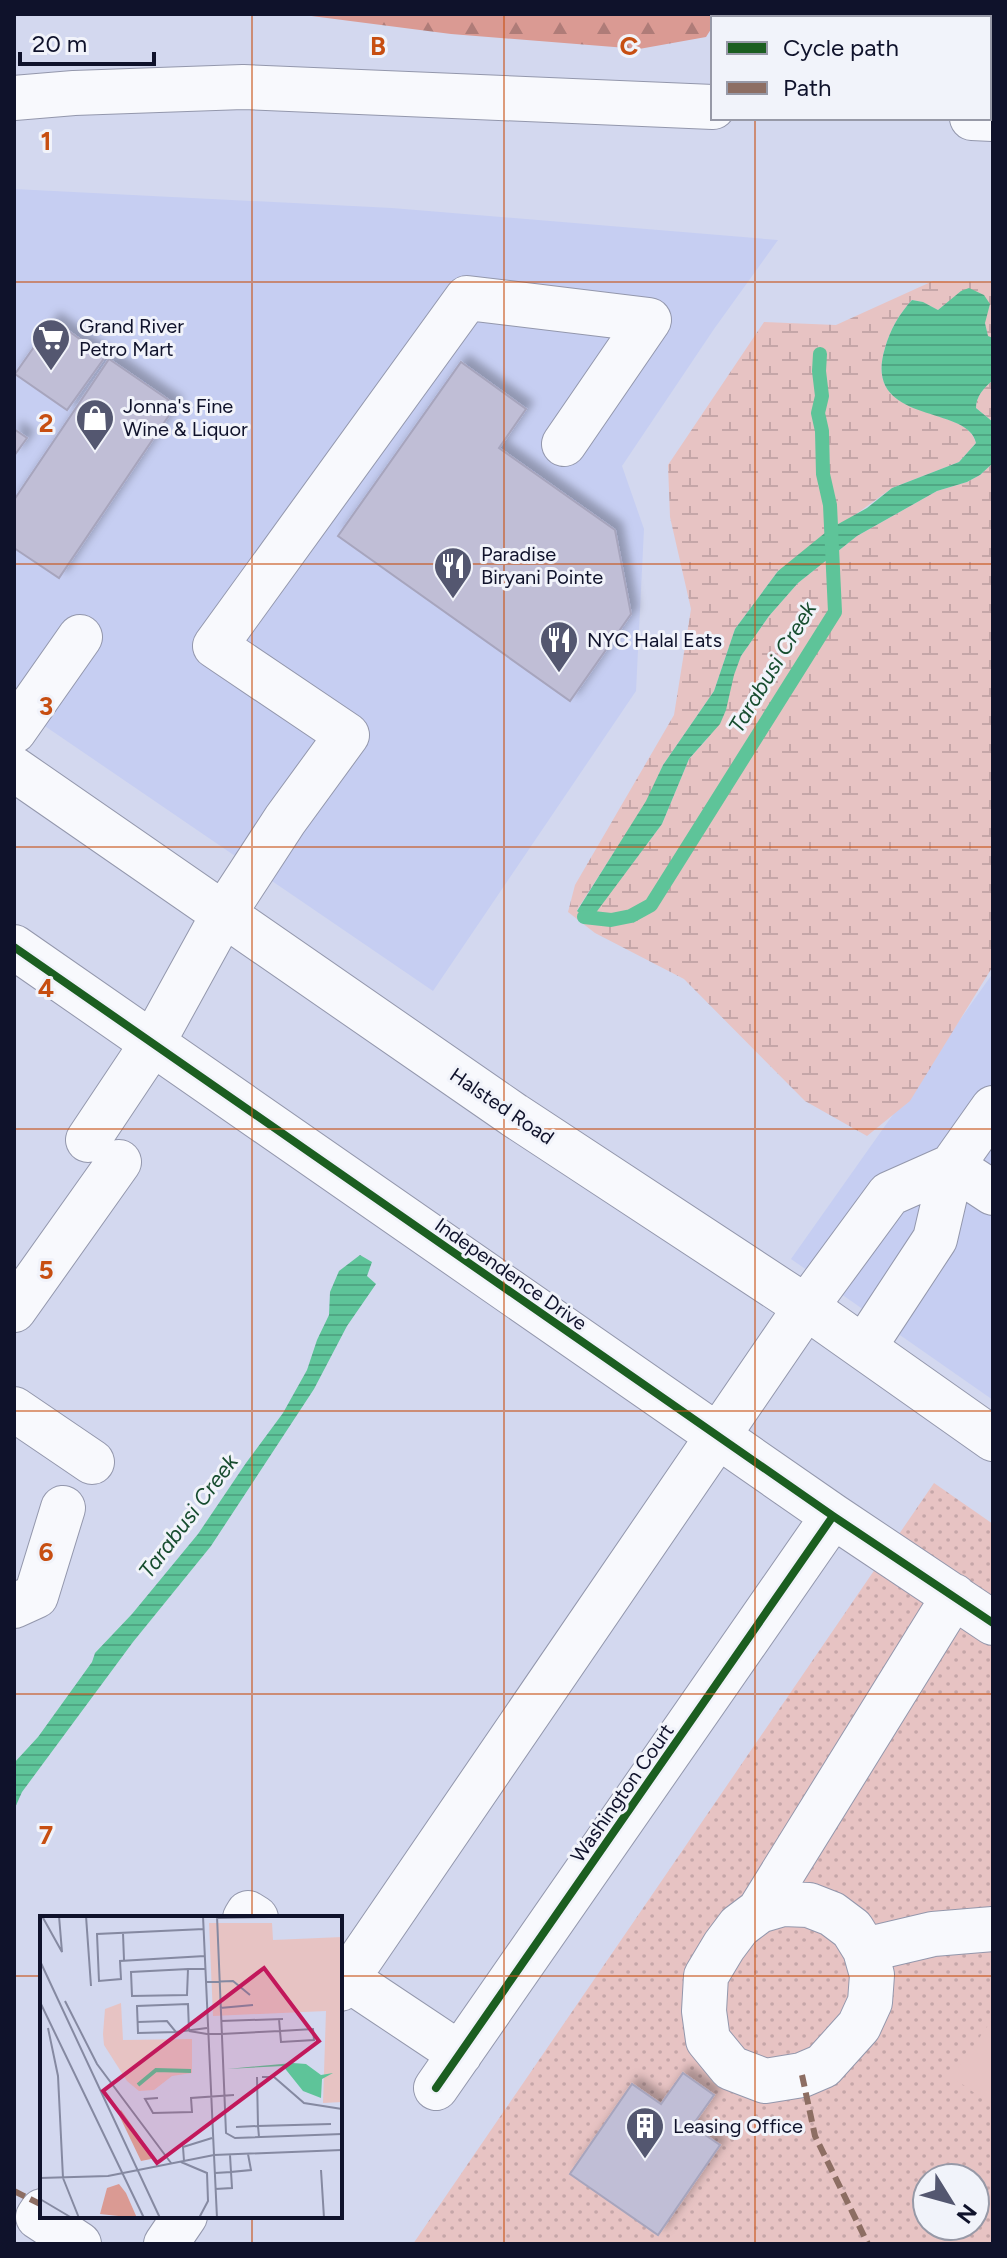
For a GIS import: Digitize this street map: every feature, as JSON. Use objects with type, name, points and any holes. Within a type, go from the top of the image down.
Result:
[{"type":"main road","points":[[14,98],[243,87],[711,107]]},
{"type":"main road","points":[[14,1310],[104,1151],[152,1044],[223,915],[285,820],[347,735],[215,646],[467,298],[649,320],[564,444]]},
{"type":"main road","points":[[14,731],[80,637]]},
{"type":"main road","name":"Halsted Road","points":[[14,769],[514,1115],[806,1307],[993,1439]]},
{"type":"main road","name":"Independence Drive","points":[[14,947],[833,1516],[993,1623]]},
{"type":"main road","points":[[864,1347],[935,1239],[952,1166],[993,1108]]},
{"type":"main road","points":[[342,1981],[806,1307],[889,1194],[952,1166]]},
{"type":"main road","points":[[952,1166],[993,1193]]},
{"type":"main road","points":[[14,1409],[92,1462]]},
{"type":"main road","points":[[14,1606],[36,1596],[63,1508]]},
{"type":"main road","name":"Washington Court","points":[[342,1981],[448,2071],[833,1516]]},
{"type":"main road","points":[[759,1911],[954,1596]]},
{"type":"main road","points":[[783,1904],[809,1905],[832,1914],[852,1929],[865,1950],[872,1975],[870,2002],[859,2026],[823,2066],[802,2075],[765,2081],[731,2068],[708,2040],[704,2011],[706,1976],[739,1926],[759,1911],[783,1904]]},
{"type":"main road","points":[[865,1950],[933,1934],[993,1929]]},
{"type":"main road","points":[[40,2214],[38,2217],[79,2244]]},
{"type":"main road","points":[[166,2244],[184,2218]]},
{"type":"shaded area","points":[[14,189],[392,208],[778,240],[622,466],[644,529],[636,691],[433,991],[14,705]]},
{"type":"shaded area","points":[[969,288],[984,295],[990,304],[985,323],[988,336],[993,338],[993,380],[979,396],[976,408],[993,422],[993,463],[967,482],[937,491],[857,536],[798,583],[769,616],[741,656],[720,724],[689,759],[662,824],[589,922],[577,911],[646,801],[663,765],[714,691],[735,629],[778,571],[831,528],[867,508],[892,488],[959,462],[976,443],[969,431],[955,423],[901,402],[888,390],[882,373],[890,335],[912,300],[938,310]]},
{"type":"shaded area","points":[[993,973],[993,1400],[791,1259]]},
{"type":"shaded area","points":[[360,1255],[372,1262],[367,1276],[376,1284],[347,1326],[314,1389],[211,1546],[133,1642],[22,1792],[14,1810],[14,1763],[38,1737],[92,1662],[95,1653],[132,1614],[198,1534],[283,1413],[307,1370],[329,1315],[330,1292],[339,1271]]},
{"type":"green space","points":[[296,14],[721,14],[711,16],[711,29],[706,37],[639,49],[451,34]]},
{"type":"green space","points":[[933,281],[993,283],[993,338],[988,337],[985,323],[961,292],[938,310],[912,300],[890,335],[882,373],[888,390],[901,401],[955,422],[969,431],[976,443],[959,462],[892,488],[778,571],[735,629],[714,691],[663,765],[647,801],[577,910],[588,922],[662,824],[689,759],[707,739],[741,656],[769,616],[798,583],[857,536],[937,491],[967,482],[993,463],[993,966],[910,1101],[867,1136],[805,1101],[684,979],[595,933],[568,912],[575,885],[674,715],[691,609],[670,517],[668,465],[764,322],[836,325]]},
{"type":"green space","points":[[993,380],[993,422],[976,408],[976,403]]},
{"type":"green space","points":[[934,1483],[993,1524],[993,2244],[413,2244]]},
{"type":"green space","points":[[993,2018],[993,2106],[952,2077]]},
{"type":"building","points":[[53,320],[105,357],[67,410],[15,374]]},
{"type":"building","name":"Jonna's Fine Wine & Liquor","points":[[109,359],[176,405],[59,578],[14,548],[14,500]]},
{"type":"building","points":[[461,362],[526,409],[499,448],[615,530],[631,614],[570,701],[338,536]]},
{"type":"building","points":[[14,429],[27,438],[14,456]]},
{"type":"building","name":"Leasing Office","points":[[683,2073],[714,2095],[692,2126],[720,2145],[658,2235],[570,2174],[632,2084],[661,2104]]},
{"type":"waterway","name":"Tarabusi Creek","points":[[584,917],[611,920],[631,916],[651,905],[835,612],[830,505],[823,474],[822,431],[818,413],[822,396],[820,354]]},
{"type":"marked path","points":[[802,2075],[815,2136],[868,2244]]},
{"type":"marked path","points":[[14,2191],[40,2204]]},
{"type":"cycle path","points":[[14,947],[833,1516],[993,1623]]},
{"type":"cycle path","points":[[436,2088],[833,1516]]},
{"type":"place","name":"Grand River Petro Mart","points":[[51,372]]},
{"type":"place","name":"Jonna's Fine Wine & Liquor","points":[[95,452]]},
{"type":"place","name":"Paradise Biryani Pointe","points":[[453,600]]},
{"type":"place","name":"NYC Halal Eats","points":[[559,674]]},
{"type":"place","name":"Leasing Office","points":[[645,2160]]}]
